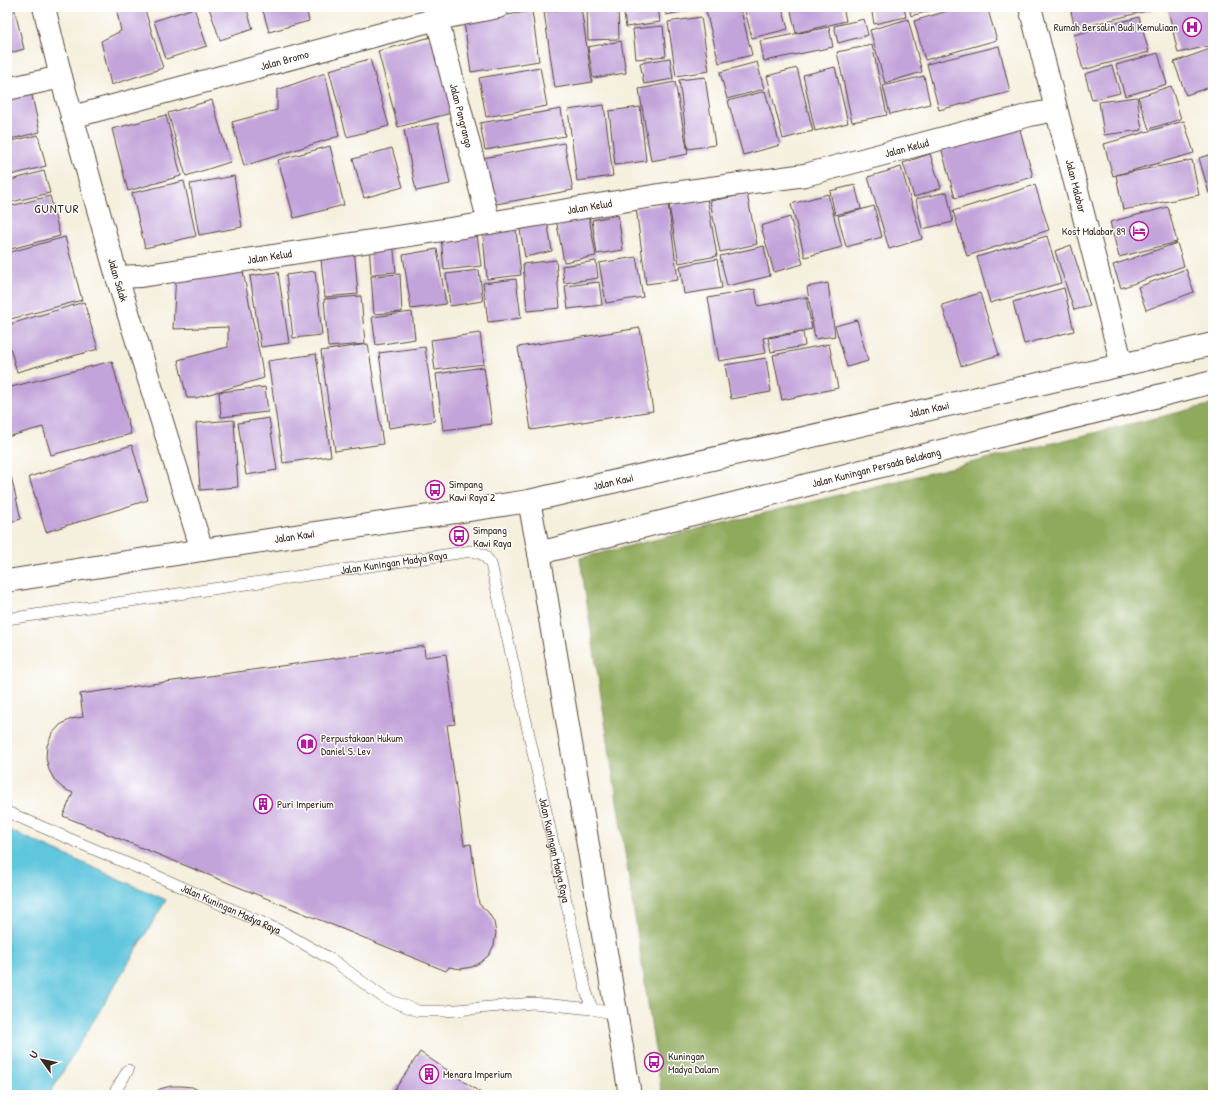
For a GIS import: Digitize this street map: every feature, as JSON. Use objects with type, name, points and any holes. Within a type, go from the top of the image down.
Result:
[{"type":"street","name":"Jalan Salak","points":[[44,7],[61,77],[117,277],[202,550]]},
{"type":"street","name":"Jalan Bromo","points":[[72,116],[436,13],[498,7]]},
{"type":"street","name":"Jalan Malabar","points":[[1030,7],[1122,365]]},
{"type":"street","name":"Jalan Pangrango","points":[[436,13],[489,224]]},
{"type":"street","points":[[7,89],[61,77]]},
{"type":"street","name":"Jalan Kelud","points":[[117,277],[141,276],[489,224],[653,196],[805,176],[1030,115],[1056,110]]},
{"type":"street","name":"Jalan Kawi","points":[[7,581],[529,501],[1213,344]]},
{"type":"street","name":"Jalan Kuningan Persada Belakang","points":[[539,553],[1213,382]]},
{"type":"street","points":[[529,501],[630,1095]]},
{"type":"lane","name":"Jalan Kuningan Madya Raya","points":[[7,619],[472,551],[484,555],[491,564],[582,976],[592,1009]]},
{"type":"lane","name":"Jalan Kuningan Madya Raya","points":[[7,812],[283,932],[334,961],[384,998],[418,1011],[446,1011],[533,1003],[592,1009],[616,1014]]},
{"type":"lane","points":[[113,1095],[128,1070]]},
{"type":"green space","points":[[1213,404],[1213,1095],[662,1095],[580,558]]},
{"type":"water","points":[[7,829],[166,900],[49,1095],[7,1095]]},
{"type":"building","points":[[7,7],[14,7],[24,49],[7,54]]},
{"type":"building","points":[[116,7],[144,7],[163,68],[111,85],[101,41],[121,31]]},
{"type":"building","points":[[246,7],[253,29],[220,40],[209,8]]},
{"type":"building","points":[[262,7],[306,7],[309,21],[269,32]]},
{"type":"building","points":[[581,7],[592,82],[555,88],[544,12]]},
{"type":"building","points":[[587,7],[618,7],[619,39],[588,40]]},
{"type":"building","points":[[623,7],[658,7],[660,22],[626,27]]},
{"type":"building","points":[[664,7],[699,7],[699,8],[666,15]]},
{"type":"building","points":[[705,7],[740,7],[752,55],[719,63]]},
{"type":"building","points":[[744,7],[782,7],[788,29],[752,38]]},
{"type":"building","points":[[790,7],[843,7],[846,21],[796,33]]},
{"type":"building","points":[[871,7],[904,7],[906,17],[874,24]]},
{"type":"building","points":[[909,7],[943,7],[911,16]]},
{"type":"building","points":[[961,7],[987,7],[997,40],[925,60],[914,21]]},
{"type":"building","points":[[1070,7],[1158,7],[1158,8],[1075,29]]},
{"type":"building","name":"Rumah Bersalin Budi Kemuliaan","points":[[1178,7],[1213,7],[1213,45],[1178,53],[1168,9]]},
{"type":"building","points":[[194,8],[207,46],[166,59],[154,21]]},
{"type":"building","points":[[532,11],[539,61],[471,72],[464,22]]},
{"type":"building","points":[[701,17],[709,71],[676,76],[668,22]]},
{"type":"building","points":[[1139,17],[1149,52],[1083,70],[1074,35]]},
{"type":"building","points":[[864,19],[868,35],[838,43],[834,26]]},
{"type":"building","points":[[908,19],[922,72],[885,83],[870,30]]},
{"type":"building","points":[[663,26],[666,56],[636,59],[633,29]]},
{"type":"building","points":[[829,27],[833,47],[764,61],[760,41]]},
{"type":"building","points":[[435,36],[455,112],[398,127],[378,51]]},
{"type":"building","points":[[621,41],[626,73],[593,78],[588,47]]},
{"type":"building","points":[[872,45],[887,115],[852,122],[837,52]]},
{"type":"building","points":[[999,46],[1010,92],[939,110],[927,64]]},
{"type":"building","points":[[1213,48],[1213,86],[1186,95],[1174,62]]},
{"type":"building","points":[[1158,53],[1167,84],[1125,96],[1116,65]]},
{"type":"building","points":[[670,58],[673,79],[644,84],[640,63]]},
{"type":"building","points":[[370,59],[389,126],[347,137],[329,70]]},
{"type":"building","points":[[757,62],[764,89],[727,99],[720,72]]},
{"type":"building","points":[[1112,66],[1120,93],[1092,100],[1085,74]]},
{"type":"building","points":[[540,67],[547,106],[486,117],[479,78]]},
{"type":"building","points":[[835,67],[848,123],[815,131],[803,75]]},
{"type":"building","points":[[797,68],[813,131],[783,139],[767,76]]},
{"type":"building","points":[[325,73],[339,136],[244,166],[232,122],[277,110],[277,90]]},
{"type":"building","points":[[924,76],[930,104],[890,114],[883,86]]},
{"type":"building","points":[[705,77],[715,145],[688,149],[679,80]]},
{"type":"building","points":[[675,82],[688,154],[651,161],[639,89]]},
{"type":"building","points":[[1171,86],[1181,119],[1149,129],[1138,97]]},
{"type":"building","points":[[31,91],[40,132],[7,140],[7,97]]},
{"type":"building","points":[[765,91],[780,145],[743,155],[728,101]]},
{"type":"building","points":[[1137,97],[1142,130],[1104,135],[1099,102]]},
{"type":"building","points":[[212,100],[230,162],[186,176],[168,113]]},
{"type":"building","points":[[604,105],[613,176],[577,181],[568,110]]},
{"type":"building","points":[[640,107],[646,161],[615,165],[609,111]]},
{"type":"building","points":[[561,109],[565,136],[485,150],[480,123]]},
{"type":"building","points":[[166,115],[181,176],[128,191],[112,129]]},
{"type":"building","points":[[1017,119],[1033,177],[955,198],[939,140]]},
{"type":"building","points":[[1184,121],[1194,153],[1113,176],[1104,144]]},
{"type":"building","points":[[438,123],[450,184],[416,191],[404,130]]},
{"type":"building","points":[[38,135],[46,166],[7,176],[7,142]]},
{"type":"building","points":[[564,143],[573,190],[491,205],[483,158]]},
{"type":"building","points":[[330,146],[344,205],[294,218],[278,160]]},
{"type":"building","points":[[392,148],[403,187],[364,198],[353,159]]},
{"type":"building","points":[[930,154],[941,188],[914,197],[903,163]]},
{"type":"building","points":[[1213,154],[1213,192],[1209,193],[1199,158]]},
{"type":"building","points":[[1192,160],[1199,195],[1123,210],[1116,175]]},
{"type":"building","points":[[901,167],[922,239],[889,249],[868,177]]},
{"type":"building","points":[[44,171],[50,193],[7,203],[7,181]]},
{"type":"building","points":[[234,176],[242,227],[199,235],[190,184]]},
{"type":"building","points":[[184,181],[196,236],[145,248],[132,193]]},
{"type":"building","points":[[855,185],[861,209],[835,215],[830,191]]},
{"type":"building","points":[[1035,185],[1049,230],[967,256],[953,211]]},
{"type":"building","points":[[947,192],[953,222],[922,229],[916,199]]},
{"type":"building","points":[[747,194],[757,244],[720,252],[710,201]]},
{"type":"building","points":[[828,194],[842,247],[805,257],[791,204]]},
{"type":"building","points":[[50,196],[60,236],[7,250],[7,207]]},
{"type":"building","points":[[707,198],[717,256],[679,263],[669,205]]},
{"type":"building","points":[[668,203],[678,280],[646,284],[636,208]]},
{"type":"building","points":[[874,206],[882,237],[846,247],[838,216]]},
{"type":"building","points":[[1168,207],[1177,242],[1119,257],[1110,222]]},
{"type":"building","points":[[588,212],[596,256],[564,262],[556,219]]},
{"type":"building","points":[[618,215],[623,250],[597,254],[592,220]]},
{"type":"building","points":[[790,217],[803,264],[774,272],[761,226]]},
{"type":"building","points":[[547,220],[552,251],[525,257],[519,225]]},
{"type":"building","points":[[516,230],[521,275],[487,279],[483,234]]},
{"type":"building","points":[[477,233],[481,266],[444,270],[441,236]]},
{"type":"building","points":[[1047,236],[1061,283],[990,303],[977,257]]},
{"type":"building","points":[[65,237],[82,300],[7,320],[7,253]]},
{"type":"building","points":[[393,240],[396,272],[371,274],[369,242]]},
{"type":"building","points":[[1177,243],[1184,266],[1121,288],[1113,265]]},
{"type":"building","points":[[1071,245],[1090,306],[1074,310],[1055,251]]},
{"type":"building","points":[[764,246],[770,276],[727,286],[720,256]]},
{"type":"building","points":[[354,247],[358,294],[325,297],[320,250]]},
{"type":"building","points":[[437,249],[446,304],[411,309],[403,255]]},
{"type":"building","points":[[636,257],[643,297],[606,303],[599,263]]},
{"type":"building","points":[[717,259],[722,288],[684,294],[680,266]]},
{"type":"building","points":[[556,260],[560,308],[527,311],[523,264]]},
{"type":"building","points":[[241,261],[264,378],[196,398],[187,398],[178,360],[228,347],[228,327],[173,329],[176,272]]},
{"type":"building","points":[[596,261],[598,278],[564,283],[562,266]]},
{"type":"building","points":[[1186,269],[1194,292],[1146,310],[1138,287]]},
{"type":"building","points":[[479,270],[483,301],[450,306],[446,274]]},
{"type":"building","points":[[315,271],[322,335],[293,338],[286,275]]},
{"type":"building","points":[[278,272],[289,343],[261,347],[250,276]]},
{"type":"building","points":[[400,274],[402,312],[374,314],[371,276]]},
{"type":"building","points":[[516,279],[521,318],[488,322],[483,283]]},
{"type":"building","points":[[599,282],[602,305],[568,309],[565,286]]},
{"type":"building","points":[[828,283],[835,336],[815,339],[807,287]]},
{"type":"building","points":[[1064,288],[1074,331],[1024,344],[1013,302]]},
{"type":"building","points":[[755,289],[758,306],[806,297],[812,329],[763,338],[766,353],[719,361],[708,298]]},
{"type":"building","points":[[980,293],[999,355],[961,366],[942,305]]},
{"type":"building","points":[[361,296],[365,344],[328,347],[324,299]]},
{"type":"building","points":[[84,302],[98,349],[17,372],[7,337],[7,325]]},
{"type":"building","points":[[412,312],[415,339],[376,345],[372,317]]},
{"type":"building","points":[[857,320],[868,361],[847,367],[835,326]]},
{"type":"building","points":[[640,328],[653,411],[531,430],[518,347]]},
{"type":"building","points":[[803,332],[805,346],[771,352],[768,338]]},
{"type":"building","points":[[480,333],[484,364],[435,370],[431,340]]},
{"type":"building","points":[[368,344],[383,444],[335,451],[321,351]]},
{"type":"building","points":[[829,344],[838,388],[782,400],[773,355]]},
{"type":"building","points":[[425,347],[435,421],[389,428],[379,353]]},
{"type":"building","points":[[316,354],[331,456],[283,463],[268,361]]},
{"type":"building","points":[[766,358],[771,392],[731,399],[725,365]]},
{"type":"building","points":[[112,361],[131,434],[51,455],[43,427],[7,437],[7,388]]},
{"type":"building","points":[[484,367],[492,424],[443,430],[436,374]]},
{"type":"building","points":[[265,387],[268,412],[221,417],[219,392]]},
{"type":"building","points":[[269,418],[277,470],[246,475],[238,423]]},
{"type":"building","points":[[234,420],[238,487],[200,490],[196,423]]},
{"type":"building","points":[[132,445],[148,500],[46,532],[29,477]]},
{"type":"building","points":[[11,476],[21,519],[7,523],[7,477]]},
{"type":"building","name":"Puri Imperium","points":[[424,646],[425,657],[446,654],[455,724],[447,725],[464,845],[471,844],[479,904],[488,912],[494,922],[496,933],[494,945],[489,955],[472,967],[461,969],[449,967],[446,971],[63,816],[73,793],[64,789],[55,781],[49,770],[46,758],[47,746],[52,734],[60,725],[71,719],[83,717],[80,694]]},
{"type":"building","name":"Menara Imperium","points":[[420,1052],[484,1095],[391,1095]]},
{"type":"building","points":[[171,1086],[192,1087],[209,1095],[152,1095],[160,1089]]},
{"type":"place","name":"Rumah Bersalin Budi Kemuliaan","points":[[1192,27]]},
{"type":"place","name":"Kost Malabar 89","points":[[1139,231]]},
{"type":"place","name":"Simpang Kawi Raya 2","points":[[435,490]]},
{"type":"place","name":"Simpang Kawi Raya","points":[[459,536]]},
{"type":"place","name":"Perpustakaan Hukum Daniel S. Lev","points":[[307,744]]},
{"type":"place","name":"Puri Imperium","points":[[263,804]]},
{"type":"place","name":"Kuningan Madya Dalam","points":[[654,1062]]},
{"type":"place","name":"Menara Imperium","points":[[429,1074]]},
{"type":"district","name":"GUNTUR","points":[[57,208]]}]
